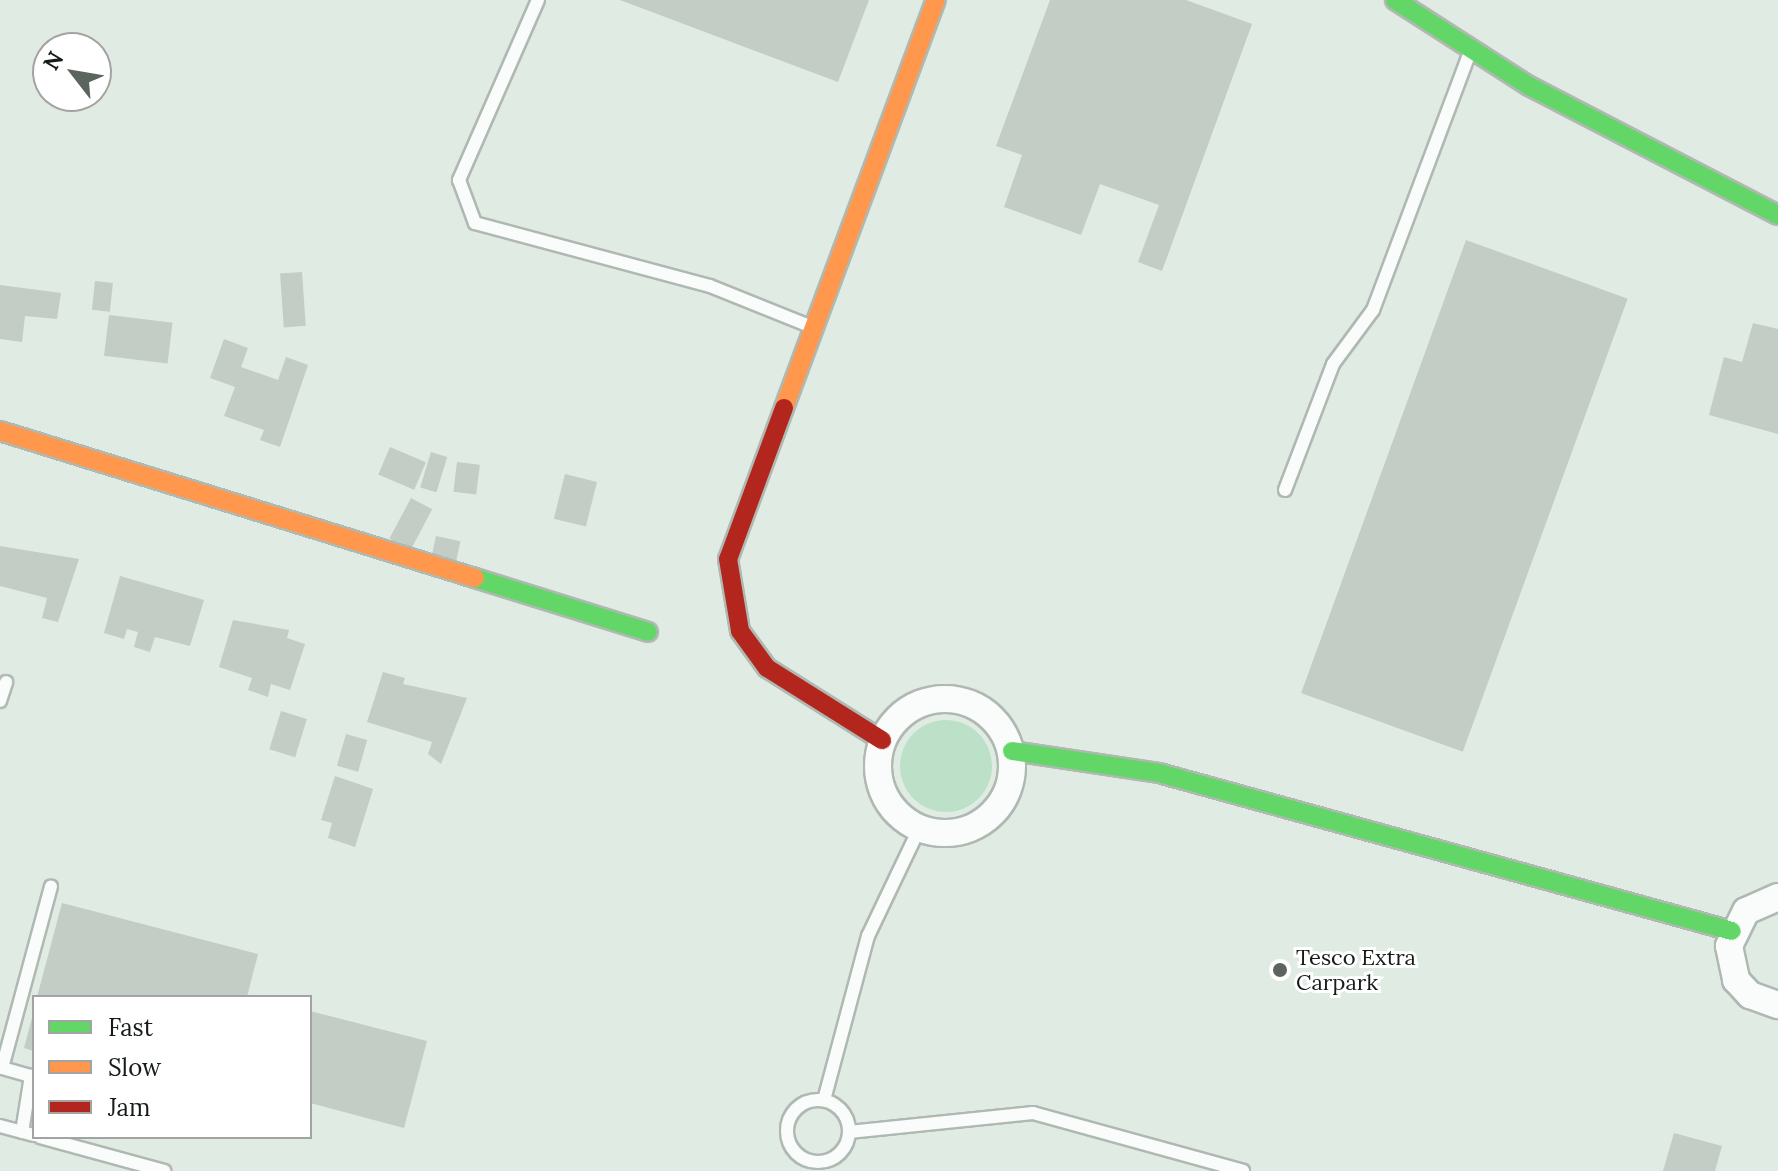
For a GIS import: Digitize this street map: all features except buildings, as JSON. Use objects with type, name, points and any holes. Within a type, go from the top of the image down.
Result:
[{"type":"street","points":[[882,740],[767,668],[740,631],[731,598],[728,559],[936,0]]},
{"type":"street","points":[[1395,0],[1470,51],[1778,215]]},
{"type":"street","points":[[0,431],[648,632]]},
{"type":"street","points":[[959,698],[990,714],[1012,751],[1013,776],[983,822],[962,832],[919,829],[885,798],[877,770],[882,740],[904,711],[932,699],[959,698]]},
{"type":"street","points":[[1012,751],[1159,773],[1732,931]]},
{"type":"street","points":[[1778,897],[1746,911],[1732,931],[1736,980],[1750,995],[1778,1005]]},
{"type":"lane","points":[[538,0],[459,180],[475,223],[710,286],[812,327]]},
{"type":"lane","points":[[1285,490],[1333,364],[1373,310],[1470,51]]},
{"type":"lane","points":[[0,701],[6,682]]},
{"type":"lane","points":[[824,1100],[868,936],[919,829]]},
{"type":"lane","points":[[0,1126],[28,1134],[32,1077],[2,1068],[51,886]]},
{"type":"lane","points":[[824,1100],[842,1111],[849,1132],[838,1154],[820,1166],[795,1152],[787,1130],[800,1105],[824,1100]]},
{"type":"lane","points":[[849,1132],[1033,1113],[1243,1171]]},
{"type":"lane","points":[[46,1139],[120,1165],[164,1171]]},
{"type":"green space","points":[[946,720],[964,724],[978,734],[988,748],[992,766],[988,784],[978,798],[964,808],[946,812],[928,808],[914,798],[904,784],[900,766],[904,748],[914,734],[928,724]]},
{"type":"traffic: fast","points":[[1395,0],[1529,86],[1778,215]]},
{"type":"traffic: fast","points":[[475,578],[648,632]]},
{"type":"traffic: fast","points":[[1012,751],[1159,773],[1732,931]]},
{"type":"traffic: slow","points":[[784,408],[936,0]]},
{"type":"traffic: slow","points":[[0,431],[475,578]]},
{"type":"traffic: jam","points":[[784,408],[728,559],[740,631],[767,668],[882,740]]},
{"type":"place","name":"Tesco Extra Carpark","points":[[1280,970]]}]
